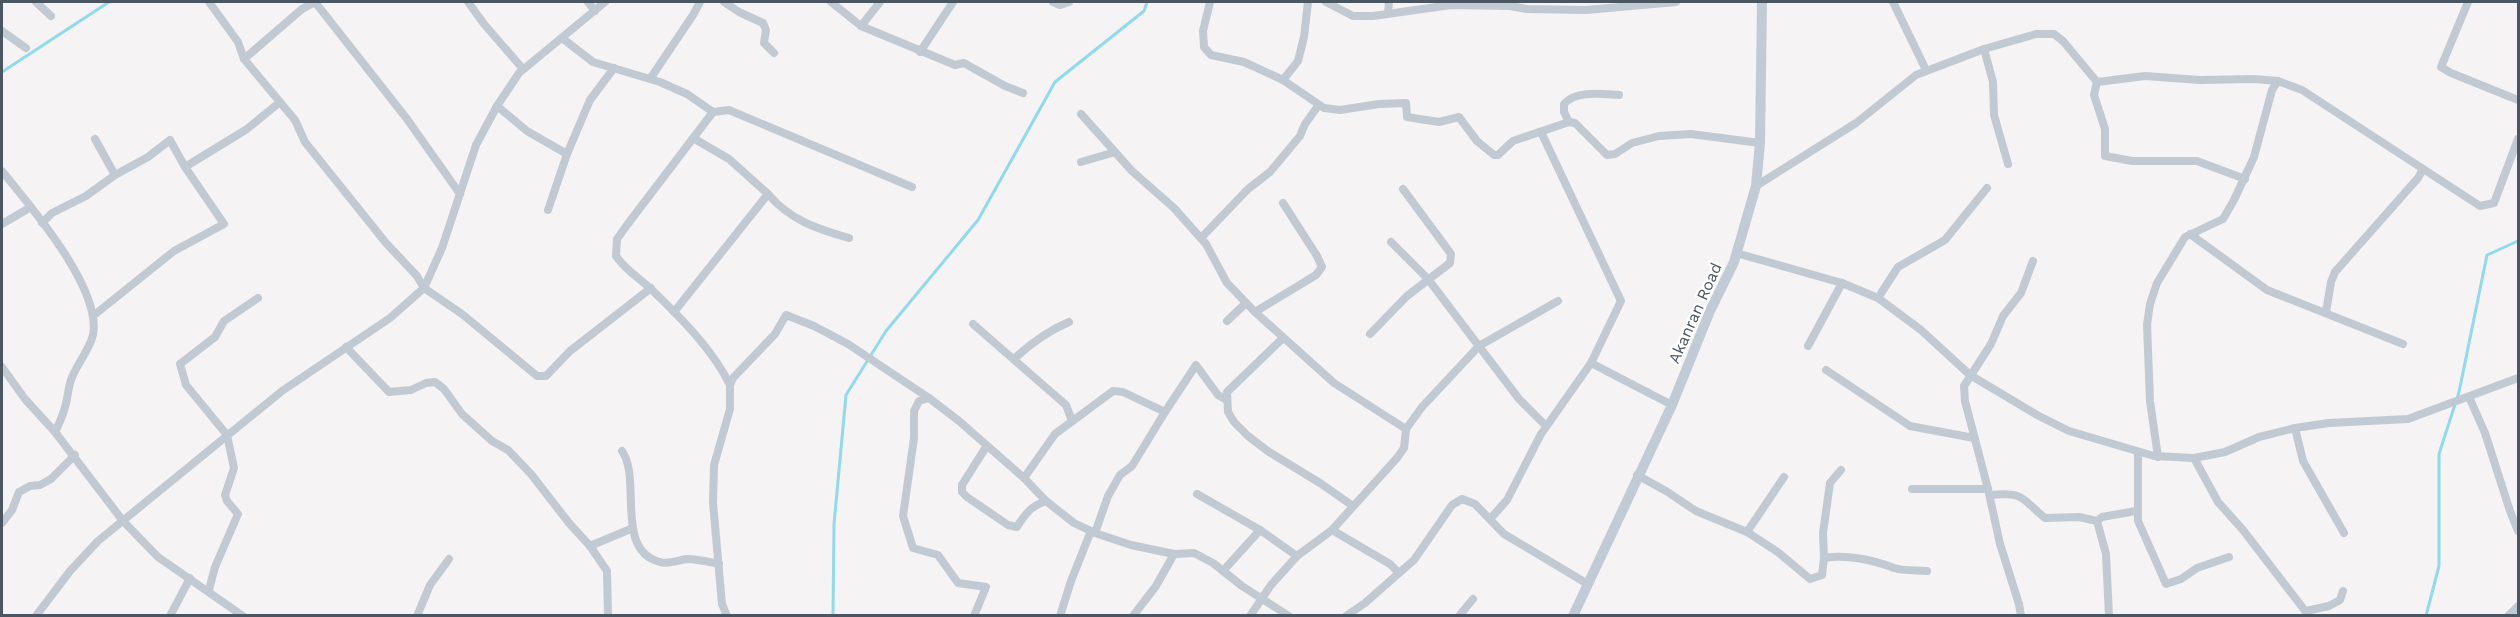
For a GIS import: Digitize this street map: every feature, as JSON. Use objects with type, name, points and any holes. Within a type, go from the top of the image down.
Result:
[{"type":"main road","name":"Akanran Road","points":[[1572,615],[1672,405],[1736,253],[1756,186],[1760,143],[1762,2]]},
{"type":"street","points":[[36,2],[51,16]]},
{"type":"street","points":[[209,2],[238,42],[244,59],[295,120],[305,142],[386,243],[417,276],[424,288],[462,314],[542,378],[570,351],[651,288]]},
{"type":"street","points":[[244,59],[302,9],[315,2],[407,119],[460,194]]},
{"type":"street","points":[[468,2],[523,69]]},
{"type":"street","points":[[588,2],[595,11]]},
{"type":"street","points":[[36,615],[70,571],[98,541],[282,391],[390,318],[424,288],[442,248],[476,145],[497,105],[523,69],[605,2]]},
{"type":"street","points":[[650,79],[693,15],[699,2]]},
{"type":"street","points":[[724,2],[748,17],[763,23],[766,30],[764,43],[774,53]]},
{"type":"street","points":[[831,2],[861,26],[955,65],[964,63],[1005,86],[1023,93]]},
{"type":"street","points":[[861,26],[880,2]]},
{"type":"street","points":[[920,52],[953,2]]},
{"type":"street","points":[[1053,2],[1060,5],[1069,2]]},
{"type":"street","points":[[1210,2],[1203,31],[1204,47],[1211,55],[1244,62],[1283,80],[1318,106],[1340,110],[1379,104],[1406,103],[1407,117],[1438,122],[1459,117],[1478,141],[1494,155],[1498,155],[1513,141],[1569,122],[1575,123],[1607,155],[1615,154],[1632,143],[1659,136],[1691,134],[1760,143]]},
{"type":"street","points":[[1283,80],[1298,60],[1304,37],[1308,2]]},
{"type":"street","points":[[1326,2],[1353,16],[1451,3],[1586,10],[1676,2]]},
{"type":"street","points":[[1388,13],[1389,2]]},
{"type":"street","points":[[1893,2],[1926,70]]},
{"type":"street","points":[[2468,2],[2441,67],[2518,100]]},
{"type":"street","points":[[2,31],[26,48]]},
{"type":"street","points":[[1756,186],[1829,141],[1875,109],[1916,75],[1984,49],[2036,34],[2054,34],[2063,40],[2097,82]]},
{"type":"street","points":[[562,38],[593,62],[650,79],[687,94],[713,112],[729,110],[912,187]]},
{"type":"street","points":[[1984,49],[1993,82],[1994,115],[2008,164]]},
{"type":"street","points":[[548,210],[567,154],[590,100],[614,68]]},
{"type":"street","points":[[2097,82],[2145,76],[2200,80],[2278,81],[2302,90],[2480,206],[2494,203],[2518,139]]},
{"type":"street","points":[[2158,456],[2150,400],[2147,325],[2150,304],[2167,265],[2185,237],[2223,219],[2245,179],[2262,134],[2272,90],[2278,81]]},
{"type":"street","points":[[2097,82],[2094,95],[2105,129],[2105,156],[2132,161],[2197,161],[2245,179]]},
{"type":"street","points":[[1569,122],[1564,112],[1564,104],[1568,99],[1587,94],[1618,95]]},
{"type":"street","points":[[185,167],[247,129],[280,102]]},
{"type":"street","points":[[497,105],[527,131],[567,154]]},
{"type":"street","points":[[1201,238],[1248,189],[1270,171],[1300,136],[1305,123],[1318,106]]},
{"type":"street","points":[[713,112],[617,239],[616,256],[626,270],[651,288],[674,312],[731,382],[730,409],[714,465],[713,503],[722,604],[727,615]]},
{"type":"street","points":[[1081,114],[1132,171],[1174,208],[1201,238],[1227,283],[1282,339],[1334,383],[1406,429]]},
{"type":"street","points":[[1491,518],[1507,500],[1546,426],[1591,363],[1621,301],[1541,132]]},
{"type":"street","points":[[693,138],[729,159],[778,207],[795,219],[849,238]]},
{"type":"street","points":[[95,139],[115,175]]},
{"type":"street","points":[[42,223],[52,213],[86,196],[135,162],[148,157],[170,140],[185,167],[224,224],[174,250],[93,316]]},
{"type":"street","points":[[1081,162],[1115,152]]},
{"type":"street","points":[[2326,312],[2335,272],[2418,178],[2423,169]]},
{"type":"street","points":[[2,171],[31,207],[87,291],[93,316],[93,335],[70,381],[65,406],[55,432]]},
{"type":"street","points":[[1878,298],[1898,267],[1945,240],[1987,188]]},
{"type":"street","points":[[1370,334],[1407,296],[1450,263],[1451,254],[1403,189]]},
{"type":"street","points":[[674,312],[768,195]]},
{"type":"street","points":[[1255,312],[1316,275],[1322,267],[1284,203]]},
{"type":"street","points":[[2,224],[31,207]]},
{"type":"street","points":[[2190,234],[2266,290],[2403,344]]},
{"type":"street","points":[[1391,242],[1428,279],[1528,411],[1546,426]]},
{"type":"street","points":[[1736,253],[1842,283],[1878,298],[1921,330],[1970,375],[2069,431],[2158,456],[2194,458],[2225,452],[2259,438],[2295,428],[2329,423],[2408,418],[2518,378]]},
{"type":"street","points":[[2021,615],[2000,544],[1974,438],[1964,386],[1991,344],[2003,316],[2021,293],[2033,261]]},
{"type":"street","points":[[1808,346],[1842,283]]},
{"type":"street","points":[[209,590],[215,567],[238,514],[226,501],[225,495],[234,468],[227,435],[186,385],[180,364],[214,337],[224,321],[258,298]]},
{"type":"street","points":[[1250,615],[1298,556],[1332,530],[1404,448],[1406,429],[1422,407],[1479,346],[1557,302]]},
{"type":"street","points":[[1227,321],[1246,303]]},
{"type":"street","points":[[731,382],[775,334],[786,315],[814,326],[848,344],[960,421],[986,447],[1024,478],[1046,501],[1074,523],[1131,545],[1174,554],[1194,553],[1289,615]]},
{"type":"street","points":[[1014,358],[1033,341],[1069,322]]},
{"type":"street","points":[[973,324],[1066,405],[1072,421]]},
{"type":"street","points":[[1282,339],[1227,392],[1228,412],[1248,436],[1269,452],[1353,506]]},
{"type":"street","points":[[346,347],[389,392],[411,390],[426,383],[435,382],[444,389],[462,414],[492,441],[508,450],[531,474],[568,523],[590,546],[607,571],[608,615]]},
{"type":"street","points":[[1591,363],[1672,405]]},
{"type":"street","points":[[1060,615],[1071,581],[1108,496],[1120,475],[1132,466],[1196,365],[1218,395],[1227,399]]},
{"type":"street","points":[[2,367],[25,399],[75,455],[123,521],[158,557],[243,615]]},
{"type":"street","points":[[1826,370],[1911,426],[1929,432],[1974,438]]},
{"type":"street","points":[[1024,478],[1055,434],[1113,391],[1123,392],[1165,412]]},
{"type":"street","points":[[928,398],[919,401],[914,411],[914,438],[903,516],[912,548],[938,555],[958,584],[986,586],[974,615]]},
{"type":"street","points":[[2462,400],[2485,433],[2518,531]]},
{"type":"street","points":[[2295,428],[2303,461],[2344,533]]},
{"type":"street","points":[[986,447],[962,485],[962,492],[967,497],[1008,525],[1017,527],[1027,511],[1035,504],[1046,501]]},
{"type":"street","points":[[622,451],[630,470],[628,480],[633,528],[638,544],[647,556],[661,563],[688,559],[719,564]]},
{"type":"street","points":[[2138,452],[2136,511],[2138,521],[2166,584],[2181,579],[2197,568],[2229,557]]},
{"type":"street","points":[[2,523],[12,510],[19,492],[51,479],[75,455]]},
{"type":"street","points":[[2194,458],[2218,502],[2243,530],[2307,613],[2340,600],[2343,591]]},
{"type":"street","points":[[1637,475],[1696,511],[1747,532],[1779,553],[1810,579],[1821,575],[1824,558],[1823,533],[1830,483],[1840,470]]},
{"type":"street","points":[[1747,532],[1784,477]]},
{"type":"street","points":[[1912,489],[2008,493],[2021,496],[2045,518],[2079,518],[2097,521],[2102,517],[2136,511]]},
{"type":"street","points":[[1197,494],[1260,530],[1298,556]]},
{"type":"street","points":[[1346,615],[1365,603],[1414,560],[1452,505],[1461,500],[1474,504],[1491,518],[1504,534],[1586,584]]},
{"type":"street","points":[[2097,521],[2106,554],[2109,615]]},
{"type":"street","points":[[590,546],[633,528]]},
{"type":"street","points":[[1223,572],[1260,530]]},
{"type":"street","points":[[1332,530],[1390,564],[1399,573]]},
{"type":"street","points":[[1133,615],[1156,586],[1174,554]]},
{"type":"street","points":[[1824,558],[1864,560],[1889,564],[1894,568],[1927,571]]},
{"type":"street","points":[[417,615],[430,585],[449,559]]},
{"type":"street","points":[[170,615],[190,578]]},
{"type":"street","points":[[1258,615],[1262,598]]},
{"type":"street","points":[[1459,615],[1473,598]]},
{"type":"street","points":[[2508,615],[2518,606]]},
{"type":"waterway","points":[[2,72],[109,2]]},
{"type":"waterway","points":[[833,616],[834,524],[846,395],[886,331],[978,220],[1055,82],[1144,11],[1147,2]]},
{"type":"waterway","points":[[2426,616],[2439,566],[2439,454],[2459,392],[2487,255],[2518,241]]}]
